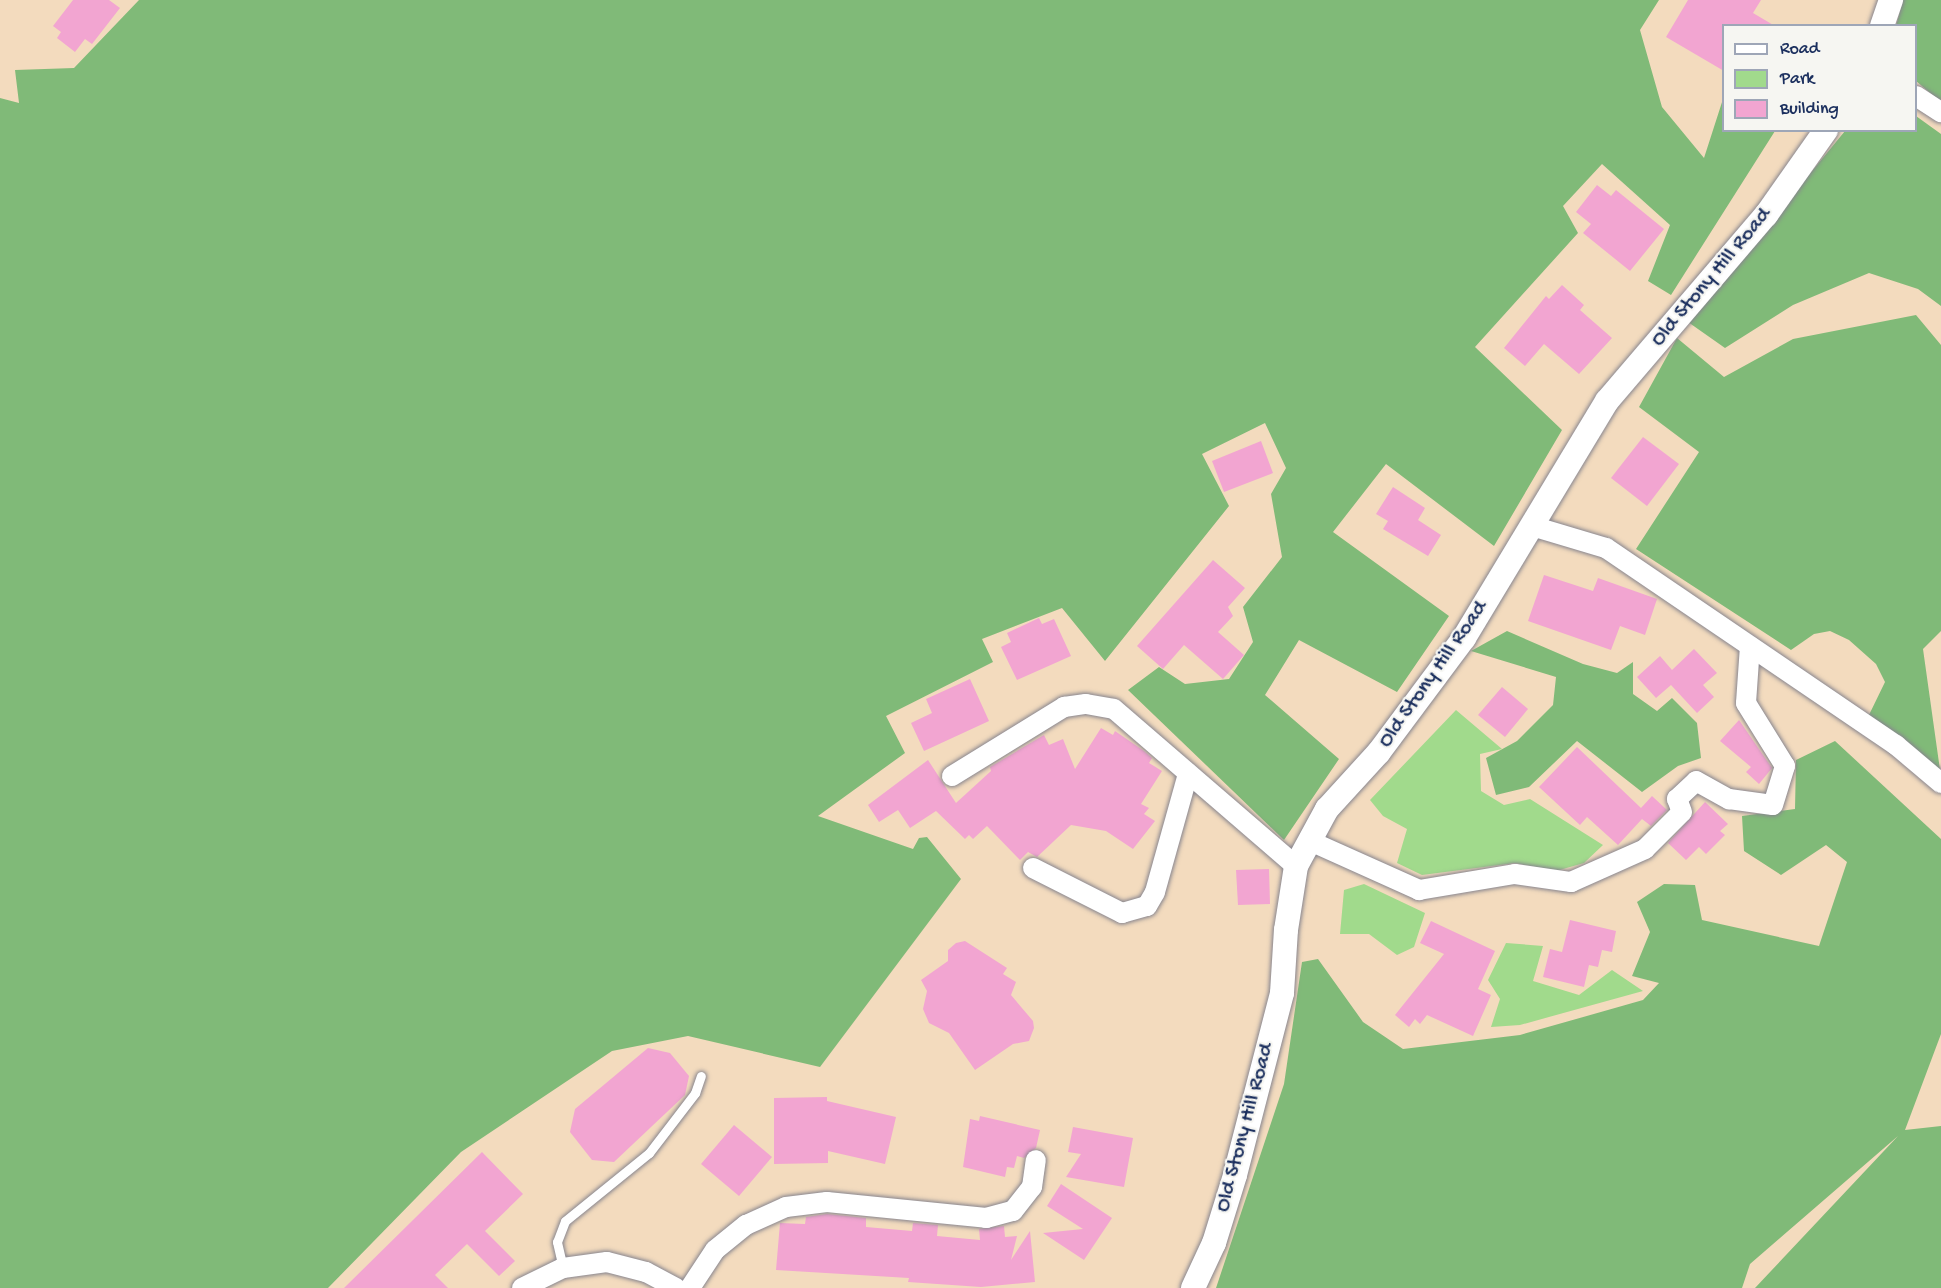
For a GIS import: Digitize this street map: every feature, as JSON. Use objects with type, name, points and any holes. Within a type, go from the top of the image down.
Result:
[{"type":"street","points":[[1883,24],[1891,0]]},
{"type":"street","points":[[1917,97],[1941,112]]},
{"type":"street","name":"Old Stony Hill Road","points":[[1193,1288],[1214,1243],[1236,1175],[1281,993],[1286,930],[1296,866],[1327,809],[1379,752],[1464,638],[1607,401],[1766,215],[1825,132]]},
{"type":"street","points":[[1532,526],[1606,548],[1896,745],[1941,783]]},
{"type":"street","points":[[1310,841],[1419,890],[1515,874],[1571,882],[1645,849],[1682,812],[1677,799],[1696,781],[1729,799],[1773,805],[1785,766],[1746,703],[1750,646]]},
{"type":"street","points":[[952,776],[1064,707],[1086,704],[1114,709],[1296,866]]},
{"type":"street","points":[[1033,868],[1122,913],[1133,913],[1147,906],[1155,892],[1188,774]]},
{"type":"street","points":[[690,1288],[715,1250],[746,1225],[786,1207],[827,1202],[986,1218],[1012,1211],[1032,1187],[1036,1160]]},
{"type":"street","points":[[522,1288],[563,1268],[606,1262],[646,1272],[676,1288]]},
{"type":"lane","points":[[563,1268],[557,1242],[565,1221],[650,1153],[695,1093],[701,1076]]},
{"type":"green space","points":[[139,0],[1659,0],[1640,30],[1662,107],[1704,158],[1722,102],[1722,132],[1774,132],[1671,295],[1648,281],[1670,225],[1602,164],[1563,206],[1578,233],[1475,347],[1562,430],[1494,546],[1386,464],[1333,532],[1449,616],[1397,692],[1299,640],[1265,695],[1339,759],[1284,840],[1128,690],[1159,667],[1185,684],[1229,679],[1253,642],[1243,607],[1282,557],[1271,494],[1286,468],[1265,423],[1202,454],[1229,506],[1105,661],[1062,608],[982,639],[993,662],[886,716],[905,753],[818,816],[913,849],[919,838],[927,837],[961,879],[820,1067],[688,1036],[612,1051],[461,1152],[328,1288],[0,1288],[0,98],[19,103],[15,70],[74,68]]},
{"type":"green space","points":[[1903,0],[1941,0],[1941,102],[1917,82],[1917,24],[1897,24]]},
{"type":"green space","points":[[1917,117],[1941,134],[1941,306],[1918,289],[1869,273],[1793,305],[1725,348],[1688,322],[1844,132],[1917,132]]},
{"type":"green space","points":[[1916,315],[1941,345],[1941,631],[1923,649],[1940,770],[1868,717],[1885,682],[1876,664],[1849,640],[1830,631],[1814,634],[1791,650],[1636,549],[1699,452],[1639,407],[1677,338],[1724,377],[1793,339]]},
{"type":"green space","points":[[1507,631],[1583,664],[1617,673],[1633,662],[1633,694],[1657,711],[1672,698],[1697,723],[1701,758],[1678,766],[1642,792],[1577,741],[1529,787],[1496,795],[1486,758],[1517,741],[1553,705],[1556,677],[1471,651]]},
{"type":"green space","points":[[1456,710],[1502,749],[1480,754],[1481,791],[1504,805],[1530,799],[1603,845],[1584,863],[1556,871],[1515,863],[1422,875],[1397,863],[1407,829],[1383,816],[1370,800]]},
{"type":"green space","points":[[1835,741],[1941,839],[1941,1034],[1905,1130],[1941,1126],[1941,1288],[1755,1288],[1898,1136],[1750,1264],[1742,1288],[1216,1288],[1284,1084],[1302,962],[1318,959],[1363,1022],[1403,1049],[1520,1035],[1643,1000],[1659,983],[1632,976],[1650,932],[1637,902],[1664,884],[1695,885],[1702,920],[1819,946],[1847,862],[1826,845],[1781,875],[1744,851],[1742,816],[1795,809],[1796,760]]},
{"type":"green space","points":[[1364,884],[1425,913],[1414,947],[1397,955],[1369,934],[1340,934],[1344,890]]},
{"type":"green space","points":[[1506,943],[1543,946],[1533,981],[1579,995],[1612,970],[1643,991],[1520,1025],[1491,1027],[1500,999],[1488,980]]},
{"type":"building","points":[[73,0],[109,0],[120,8],[92,44],[85,39],[75,52],[57,38],[61,32],[53,26]]},
{"type":"building","points":[[1688,0],[1761,0],[1753,13],[1772,24],[1722,24],[1722,70],[1666,37]]},
{"type":"building","points":[[1597,185],[1611,196],[1616,190],[1664,229],[1630,271],[1583,233],[1591,224],[1576,212]]},
{"type":"building","points":[[1562,285],[1584,305],[1580,310],[1612,338],[1579,374],[1544,344],[1525,366],[1504,348],[1546,296],[1549,299]]},
{"type":"building","points":[[1643,437],[1679,464],[1647,506],[1611,478]]},
{"type":"building","points":[[1261,441],[1273,473],[1224,492],[1212,461]]},
{"type":"building","points":[[1393,487],[1425,508],[1418,520],[1441,535],[1428,556],[1383,529],[1388,521],[1376,514]]},
{"type":"building","points":[[1213,560],[1245,588],[1228,607],[1233,616],[1218,632],[1244,655],[1223,679],[1184,645],[1163,669],[1137,646]]},
{"type":"building","points":[[1544,575],[1593,591],[1598,578],[1657,599],[1645,635],[1620,626],[1611,650],[1528,621]]},
{"type":"building","points":[[1039,618],[1042,624],[1054,619],[1071,656],[1017,680],[1001,647],[1011,642],[1007,633]]},
{"type":"building","points":[[1694,649],[1717,673],[1703,685],[1714,697],[1697,713],[1671,685],[1656,698],[1637,677],[1660,656],[1672,670]]},
{"type":"building","points":[[970,679],[989,721],[924,751],[911,723],[932,713],[926,699]]},
{"type":"building","points":[[1502,687],[1528,709],[1505,737],[1478,715]]},
{"type":"building","points":[[1739,720],[1772,768],[1759,784],[1746,772],[1751,767],[1720,741]]},
{"type":"building","points":[[1101,728],[1113,735],[1115,731],[1144,751],[1152,758],[1149,763],[1162,771],[1141,804],[1149,808],[1144,814],[1155,821],[1133,849],[1106,831],[1071,825],[1037,857],[1028,852],[1020,860],[987,826],[973,839],[969,835],[965,839],[936,811],[910,828],[898,810],[879,822],[868,805],[928,760],[956,803],[991,771],[990,767],[1044,735],[1049,745],[1063,739],[1075,769]]},
{"type":"building","points":[[1577,747],[1641,808],[1652,796],[1667,810],[1651,826],[1642,819],[1618,845],[1587,817],[1580,825],[1539,787]]},
{"type":"building","points":[[1705,802],[1728,824],[1720,831],[1725,835],[1706,854],[1699,847],[1686,860],[1668,843]]},
{"type":"building","points":[[1269,869],[1270,904],[1238,905],[1236,870]]},
{"type":"building","points":[[1570,920],[1616,931],[1612,952],[1602,950],[1598,967],[1589,965],[1584,987],[1543,977],[1550,949],[1562,952]]},
{"type":"building","points":[[1431,921],[1495,951],[1478,989],[1491,995],[1473,1036],[1427,1015],[1420,1024],[1415,1019],[1409,1027],[1395,1015],[1444,954],[1420,943]]},
{"type":"building","points":[[965,941],[1007,968],[1003,974],[1016,982],[1011,995],[1033,1021],[1034,1028],[1029,1041],[1013,1044],[975,1070],[949,1033],[929,1023],[923,1009],[927,991],[921,980],[948,961],[948,950],[956,943]]},
{"type":"building","points":[[648,1048],[670,1053],[689,1076],[685,1095],[614,1162],[592,1160],[570,1132],[575,1109]]},
{"type":"building","points":[[827,1097],[827,1101],[896,1117],[885,1164],[828,1151],[828,1163],[774,1164],[774,1098]]},
{"type":"building","points":[[980,1116],[1040,1130],[1036,1148],[1024,1158],[1017,1156],[1014,1168],[1007,1167],[1005,1177],[963,1167],[970,1119],[979,1121]]},
{"type":"building","points":[[734,1125],[772,1157],[739,1196],[701,1164]]},
{"type":"building","points":[[1073,1127],[1133,1138],[1124,1187],[1066,1177],[1081,1154],[1068,1152]]},
{"type":"building","points":[[482,1152],[523,1194],[485,1231],[515,1261],[499,1276],[467,1244],[435,1275],[448,1288],[344,1288]]},
{"type":"building","points":[[1061,1184],[1112,1218],[1084,1260],[1043,1233],[1083,1229],[1047,1206]]},
{"type":"building","points":[[827,1214],[866,1218],[866,1227],[912,1231],[913,1223],[938,1225],[937,1236],[980,1240],[979,1229],[1004,1226],[1005,1237],[1017,1236],[1011,1260],[1030,1231],[1035,1282],[981,1287],[908,1282],[909,1278],[776,1270],[780,1223],[805,1224],[806,1217]]}]
